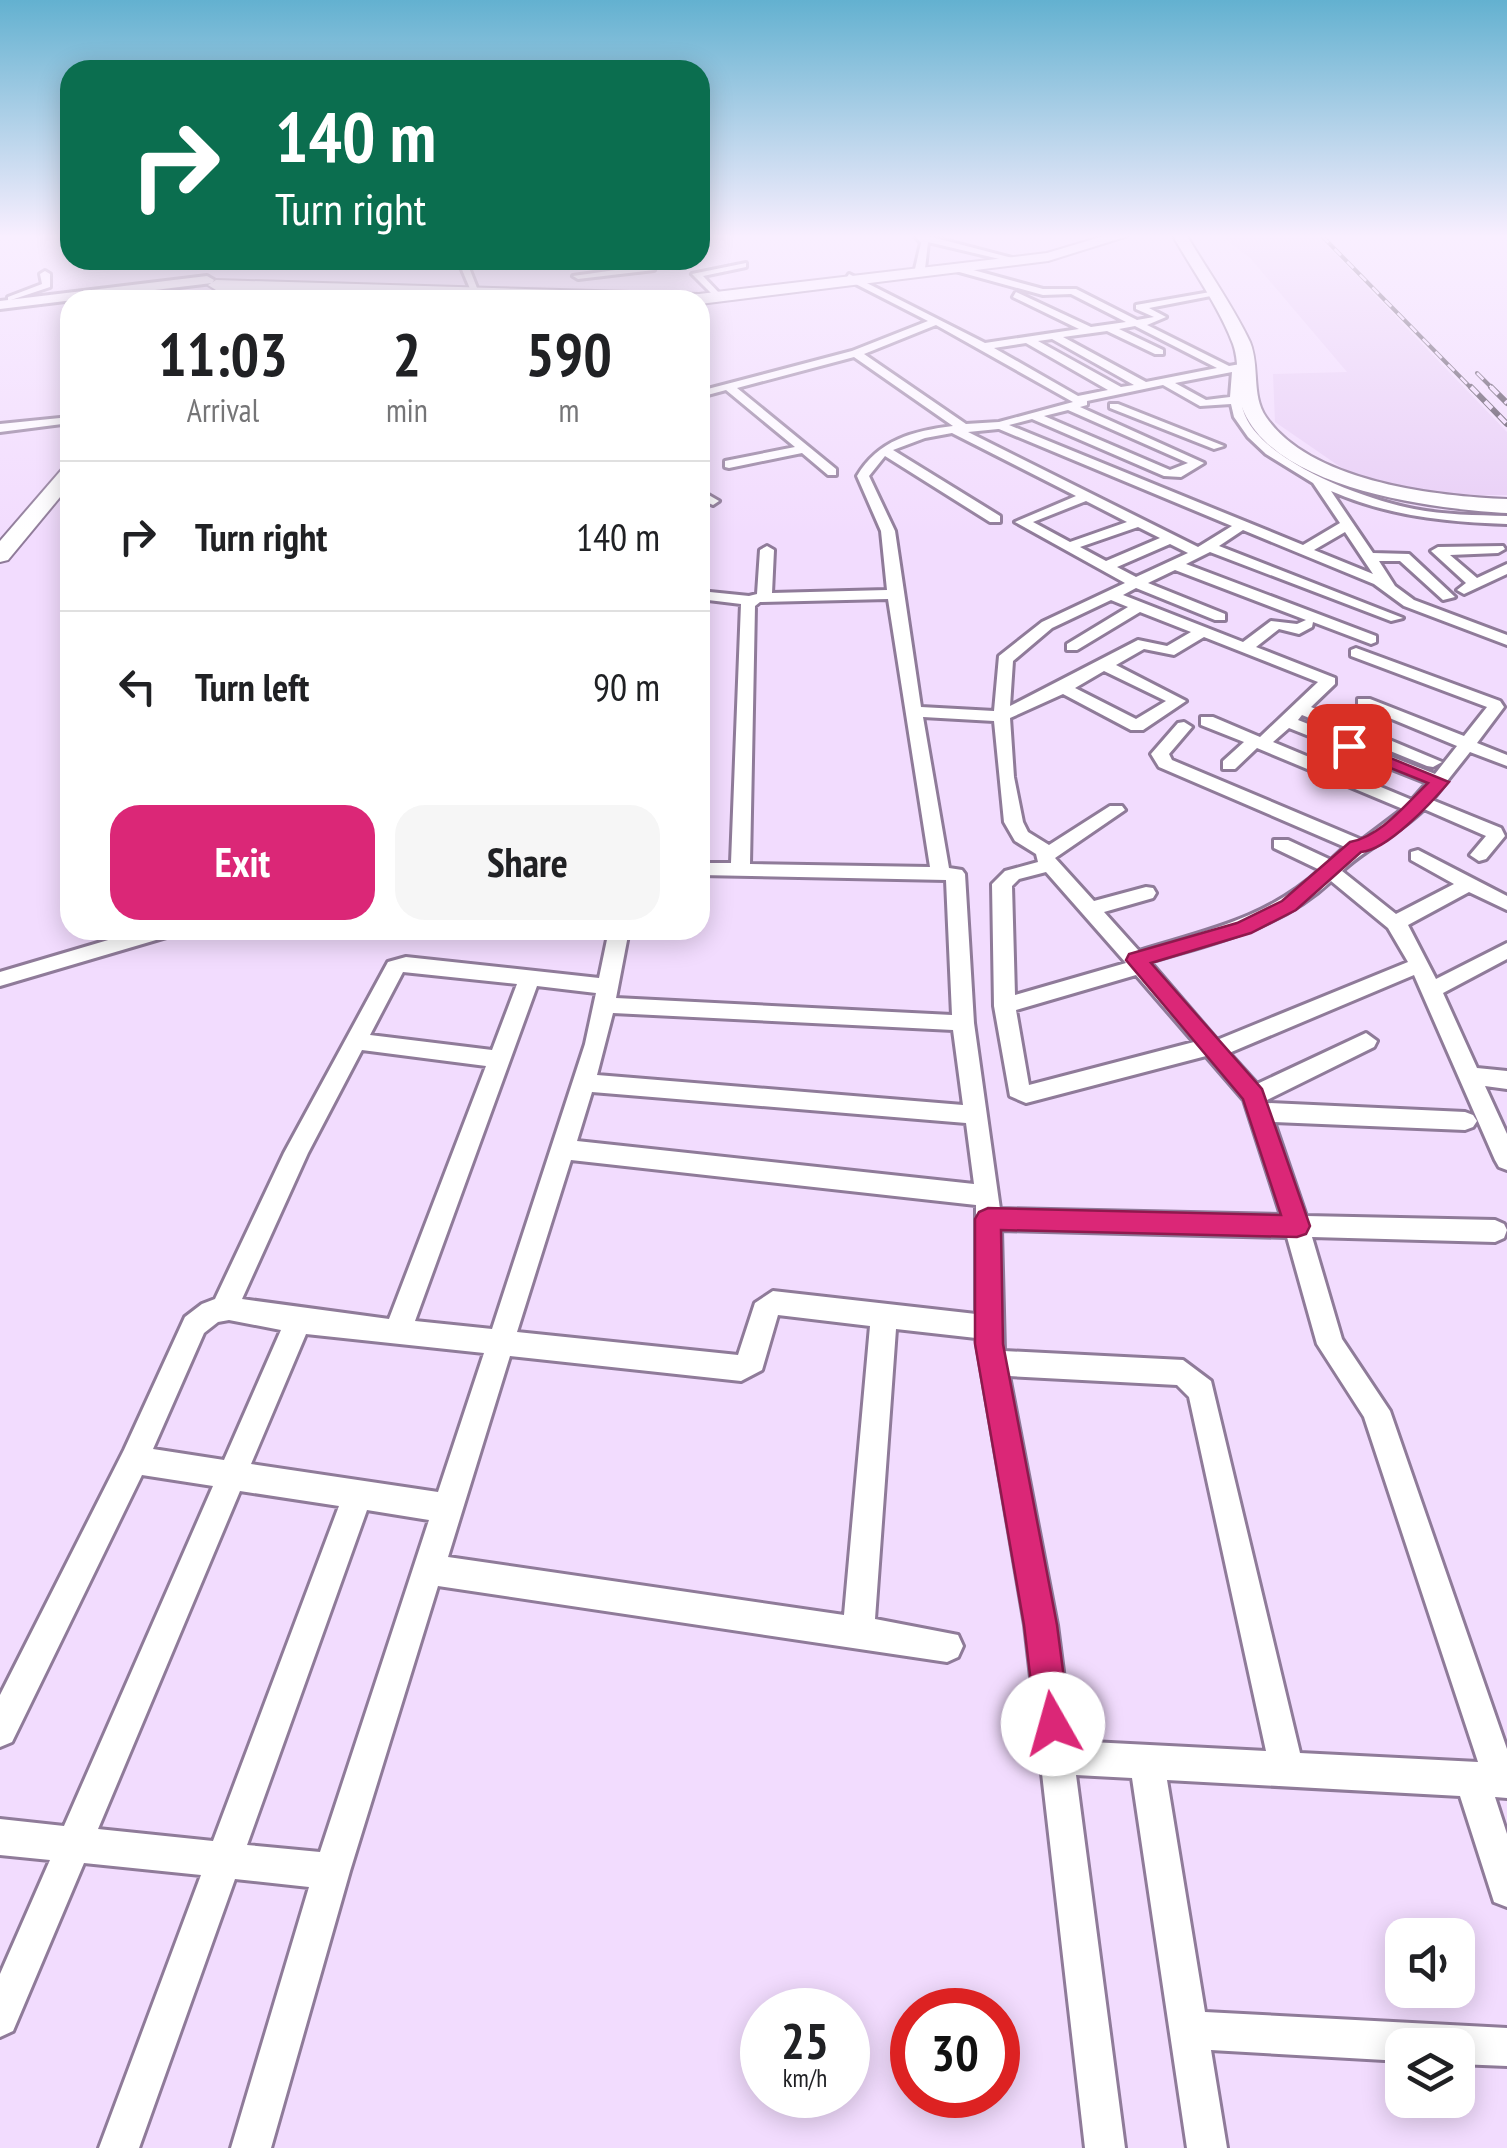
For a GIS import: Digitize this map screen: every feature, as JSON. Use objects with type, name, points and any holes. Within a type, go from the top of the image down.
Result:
[{"type":"main road","points":[[1239,336],[1253,412],[1306,459],[1370,488],[1438,502],[1507,506]]},
{"type":"main road","points":[[1244,336],[1260,362],[1262,404],[1277,433],[1318,458],[1386,484],[1436,495],[1507,497]]},
{"type":"main road","points":[[0,538],[60,471]]},
{"type":"main road","points":[[0,555],[60,484]]},
{"type":"street","points":[[710,391],[856,353],[899,336]]},
{"type":"street","points":[[964,336],[1100,420],[1198,463],[1168,473],[1034,416]]},
{"type":"street","points":[[984,346],[1050,336]]},
{"type":"street","points":[[1052,336],[1144,386]]},
{"type":"street","points":[[1126,336],[1159,352]]},
{"type":"street","points":[[1161,336],[1228,370]]},
{"type":"street","points":[[1027,339],[1122,393]]},
{"type":"street","points":[[856,353],[960,429],[1085,497],[1170,538],[1286,570],[1396,618]]},
{"type":"street","points":[[940,873],[894,594],[888,531],[863,476],[868,462],[884,450],[960,429],[1001,425],[1144,386],[1246,366]]},
{"type":"street","points":[[1246,366],[1238,370],[1239,416],[1282,459],[1360,498],[1411,513],[1507,520]]},
{"type":"street","points":[[1165,382],[1204,404],[1236,400]]},
{"type":"street","points":[[721,387],[832,472]]},
{"type":"street","points":[[1114,406],[1183,428],[1218,446]]},
{"type":"street","points":[[1068,430],[1100,420]]},
{"type":"street","points":[[0,428],[60,421]]},
{"type":"street","points":[[1001,425],[1348,569],[1418,606],[1503,635]]},
{"type":"street","points":[[1151,441],[1183,428]]},
{"type":"street","points":[[729,464],[805,449]]},
{"type":"street","points":[[884,450],[995,519]]},
{"type":"street","points":[[1314,476],[1390,588]]},
{"type":"street","points":[[1085,497],[1022,522],[1138,584],[1220,617]]},
{"type":"street","points":[[1068,547],[1138,523]]},
{"type":"street","points":[[1302,551],[1347,524]]},
{"type":"street","points":[[1242,525],[1204,550],[1047,626],[1005,659],[1002,716],[1009,807],[1018,833],[1047,859],[1139,963],[1257,1104],[1330,1344],[1376,1410],[1493,1780],[1507,1889]]},
{"type":"street","points":[[1106,566],[1170,538]]},
{"type":"street","points":[[1475,584],[1438,551],[1498,549]]},
{"type":"street","points":[[740,870],[757,599],[767,550]]},
{"type":"street","points":[[1348,569],[1370,558],[1404,557],[1448,597]]},
{"type":"street","points":[[1175,565],[1371,639]]},
{"type":"street","points":[[1325,678],[1396,618],[1507,568]]},
{"type":"street","points":[[916,712],[1002,716],[1064,688],[1142,642],[1170,652],[1286,570]]},
{"type":"street","points":[[710,596],[757,599],[894,594]]},
{"type":"street","points":[[1111,596],[1325,678],[1329,683],[1295,716],[1229,765]]},
{"type":"street","points":[[1072,647],[1138,607]]},
{"type":"street","points":[[1243,648],[1276,624],[1299,628],[1314,618]]},
{"type":"street","points":[[1184,727],[1160,754],[1165,763],[1357,846],[1367,846],[1445,775],[1501,704],[1356,652]]},
{"type":"street","points":[[1064,688],[1137,726],[1178,701],[1104,665]]},
{"type":"street","points":[[1364,702],[1507,761]]},
{"type":"street","points":[[1295,716],[1445,775]]},
{"type":"street","points":[[1207,722],[1496,834],[1479,856]]},
{"type":"street","points":[[1116,810],[1047,859],[1012,875],[1002,884],[1005,1006],[1018,1090],[1026,1094],[1212,1048],[1419,965]]},
{"type":"street","points":[[1281,844],[1331,870],[1408,938],[1507,1160]]},
{"type":"street","points":[[1005,1006],[1266,919],[1301,898],[1357,846]]},
{"type":"street","points":[[1418,856],[1507,904]]},
{"type":"street","points":[[710,870],[955,874],[963,1023],[988,1207],[992,1363],[1040,1625],[1105,2148]]},
{"type":"street","points":[[1395,923],[1469,884]]},
{"type":"street","points":[[1091,909],[1146,893]]},
{"type":"street","points":[[0,979],[132,940]]},
{"type":"street","points":[[251,2148],[332,1871],[584,1083],[608,996],[616,940]]},
{"type":"street","points":[[1430,991],[1507,950]]},
{"type":"street","points":[[229,1308],[228,1300],[354,1041],[390,972],[400,964],[530,977],[608,996],[963,1023]]},
{"type":"street","points":[[397,1332],[530,977]]},
{"type":"street","points":[[354,1041],[500,1059]]},
{"type":"street","points":[[1257,1104],[1366,1042]]},
{"type":"street","points":[[1468,1074],[1507,1080]]},
{"type":"street","points":[[584,1083],[975,1115]]},
{"type":"street","points":[[1257,1104],[1465,1121]]},
{"type":"street","points":[[562,1150],[988,1207],[1297,1226],[1495,1231]]},
{"type":"street","points":[[0,1730],[134,1460],[194,1325],[211,1312],[229,1308],[298,1321],[741,1368],[752,1362],[764,1311],[773,1303],[989,1328]]},
{"type":"street","points":[[858,1634],[884,1318]]},
{"type":"street","points":[[0,2018],[298,1321]]},
{"type":"street","points":[[992,1363],[1182,1373],[1194,1380],[1201,1390],[1287,1770]]},
{"type":"street","points":[[134,1460],[446,1508]]},
{"type":"street","points":[[119,2148],[356,1496]]},
{"type":"street","points":[[427,1569],[947,1646]]},
{"type":"street","points":[[1057,1757],[1493,1780]]},
{"type":"street","points":[[1148,1762],[1207,2148]]},
{"type":"street","points":[[0,1838],[332,1871]]},
{"type":"street","points":[[1188,2030],[1507,2047]]},
{"type":"shaded area","points":[[1317,336],[1415,336],[1507,432],[1507,495],[1423,495],[1355,477],[1275,422],[1273,374],[1347,372]]},
{"type":"railway","points":[[1420,336],[1473,390]]},
{"type":"railway","points":[[1477,373],[1507,403]]},
{"type":"railway","points":[[1471,387],[1507,424]]},
{"type":"route","points":[[1053,1724],[1040,1625],[989,1344],[988,1219],[1297,1226],[1254,1096],[1137,960],[1244,928],[1289,906],[1357,846],[1367,846],[1391,828],[1440,782],[1349,746]]}]
